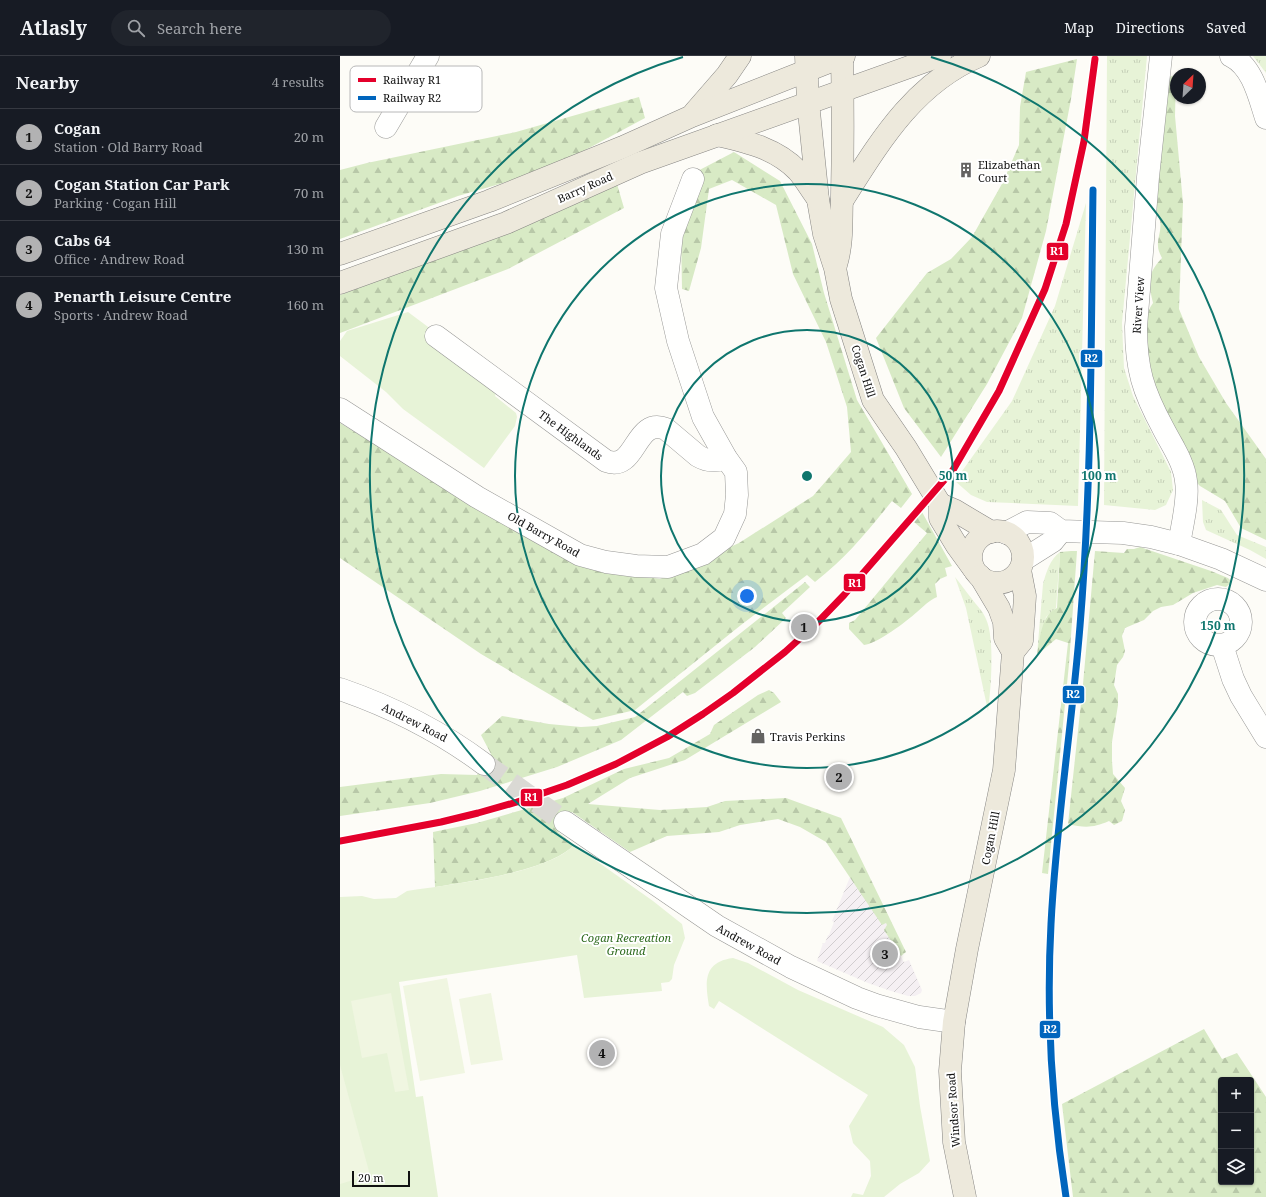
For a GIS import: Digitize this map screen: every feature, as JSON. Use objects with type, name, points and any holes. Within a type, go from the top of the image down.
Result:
[{"type":"main road","points":[[692,116],[727,75],[740,56]]},
{"type":"main road","points":[[839,70],[940,56]]},
{"type":"main road","points":[[842,202],[889,130],[912,102],[946,73],[979,56]]},
{"type":"main road","name":"Barry Road","points":[[340,254],[489,201],[623,147],[692,116],[807,78],[839,70]]},
{"type":"main road","name":"Barry Road","points":[[340,283],[506,223],[640,163],[717,134],[807,78],[839,70]]},
{"type":"main road","name":"Cogan Hill","points":[[835,268],[840,250],[842,202],[843,145],[839,70]]},
{"type":"main road","name":"Cogan Hill","points":[[807,78],[818,200],[824,234],[835,268],[841,299],[873,400],[906,448],[940,504],[940,518],[957,546],[977,572],[999,608],[1004,622],[1005,638],[1013,652],[1004,770],[967,949],[954,1022]]},
{"type":"main road","points":[[717,134],[750,142],[775,152],[787,160],[799,172],[818,200]]},
{"type":"main road","name":"Cogan Hill","points":[[940,504],[998,533],[1013,537],[1019,544],[1022,551],[1021,565],[1025,596],[1022,641],[1013,652]]},
{"type":"main road","name":"Cogan Hill","points":[[977,572],[972,553],[974,546],[984,535],[998,533]]},
{"type":"main road","points":[[977,572],[986,581],[1001,583],[1015,576],[1021,565]]},
{"type":"main road","name":"Windsor Road","points":[[954,1022],[950,1071],[954,1142],[965,1197]]},
{"type":"street","points":[[422,66],[428,56]]},
{"type":"street","name":"River View","points":[[1161,56],[1148,185],[1136,327],[1136,344],[1137,362],[1145,392],[1185,473],[1187,493],[1179,544]]},
{"type":"street","points":[[1231,56],[1238,59],[1252,80],[1266,118]]},
{"type":"street","points":[[386,127],[395,112]]},
{"type":"street","name":"Old Barry Road","points":[[340,410],[477,497],[580,555],[606,562],[636,566],[668,566],[703,554],[724,538],[734,514],[737,495],[736,472],[726,458],[703,417],[678,341],[666,288],[672,234],[693,179]]},
{"type":"street","name":"The Highlands","points":[[436,336],[606,461],[615,463],[625,459],[646,430],[654,427],[666,429],[704,460],[719,461],[726,458]]},
{"type":"street","points":[[998,533],[1027,522],[1050,523],[1061,531],[1123,532],[1179,544],[1221,559],[1266,580]]},
{"type":"street","points":[[1021,565],[1053,541],[1061,531]]},
{"type":"street","points":[[1222,645],[1233,679],[1241,696],[1266,737]]},
{"type":"street","name":"Andrew Road","points":[[340,689],[377,703],[422,724],[446,737],[484,764]]},
{"type":"street","name":"Andrew Road","points":[[565,822],[717,926],[784,964],[816,980],[876,1005],[919,1017],[954,1022]]},
{"type":"shaded area","points":[[850,877],[882,924],[886,923],[888,925],[884,930],[904,962],[909,960],[922,990],[921,993],[915,996],[908,996],[891,991],[868,983],[817,961],[823,943],[825,943],[829,935],[834,922],[832,921]]},
{"type":"green space","points":[[1107,56],[1147,56],[1122,323],[1124,368],[1133,396],[1171,472],[1173,490],[1166,505],[1155,510],[1104,505]]},
{"type":"green space","points":[[1253,56],[1266,56],[1266,73]]},
{"type":"green space","points":[[1077,59],[1046,231],[1022,318],[987,384],[941,457],[904,408],[876,338],[927,273],[951,259],[972,237],[1003,182],[1019,145],[1020,107],[1026,72]]},
{"type":"green space","points":[[1169,77],[1170,104],[1175,104],[1175,116],[1183,203],[1179,309],[1199,357],[1226,403],[1266,459],[1266,540],[1241,528],[1225,501],[1196,482],[1196,471],[1162,404],[1150,369],[1146,332],[1148,313],[1153,303],[1150,289],[1151,274],[1162,258],[1158,246],[1160,221],[1155,206],[1159,185],[1157,173]]},
{"type":"green space","points":[[639,97],[645,118],[548,170],[458,196],[340,239],[340,170],[516,132]]},
{"type":"green space","points":[[734,152],[780,181],[812,244],[824,293],[857,400],[912,494],[901,508],[892,501],[865,534],[837,564],[815,582],[807,575],[741,625],[635,710],[593,720],[481,654],[340,558],[340,423],[578,566],[660,579],[739,543],[813,496],[851,452],[847,407],[826,342],[793,274],[776,205],[732,180],[709,189],[701,248],[689,291],[682,289],[681,232],[688,176]]},
{"type":"green space","points":[[617,184],[624,208],[508,269],[340,333],[340,295],[507,231]]},
{"type":"green space","points":[[1086,203],[1078,506],[987,502],[971,495],[955,481],[1012,401],[1055,306]]},
{"type":"green space","points":[[408,312],[451,344],[496,393],[495,396],[516,413],[517,417],[515,426],[484,468],[403,409],[386,392],[340,356],[340,341],[347,331]]},
{"type":"green space","points":[[1202,500],[1221,510],[1237,535],[1266,547],[1266,559],[1206,530],[1203,522]]},
{"type":"green space","points":[[922,512],[952,566],[945,568],[947,576],[940,579],[935,584],[937,597],[892,632],[870,644],[864,645],[849,629],[849,623],[855,620],[927,533],[914,522]]},
{"type":"green space","points":[[1140,547],[1211,571],[1228,578],[1232,582],[1226,587],[1217,585],[1193,593],[1173,605],[1161,607],[1153,611],[1144,620],[1125,628],[1122,636],[1125,651],[1123,657],[1117,665],[1114,685],[1118,694],[1118,705],[1112,742],[1113,774],[1125,788],[1121,801],[1125,810],[1122,821],[1114,825],[1109,821],[1089,827],[1068,824],[1095,551],[1124,553],[1127,549]]},
{"type":"green space","points":[[1077,551],[1069,664],[1048,874],[1042,873],[1068,643],[1056,639],[1037,655],[1040,635],[1044,622],[1052,611],[1057,608],[1060,552]]},
{"type":"green space","points":[[1060,552],[1056,608],[1046,617],[1037,655],[1043,584],[1051,562]]},
{"type":"green space","points":[[955,577],[983,613],[989,628],[992,664],[988,711],[966,608]]},
{"type":"green space","points":[[805,582],[810,587],[782,613],[786,618],[755,647],[695,693],[687,696],[683,692],[621,740],[557,767],[480,791],[430,803],[340,816],[340,787],[441,774],[477,775],[491,754],[481,735],[502,716],[549,724],[581,727],[597,726],[635,717]]},
{"type":"green space","points":[[769,690],[774,693],[781,702],[685,760],[630,778],[588,804],[660,810],[707,807],[725,801],[786,798],[841,818],[906,952],[901,956],[884,930],[887,925],[886,923],[882,925],[826,842],[800,827],[778,819],[740,825],[719,832],[667,836],[630,852],[572,812],[558,832],[574,845],[562,854],[547,862],[509,874],[435,887],[433,832],[477,823],[563,798],[624,769],[669,758],[710,734],[714,725],[758,695]]},
{"type":"green space","name":"Cogan Recreation Ground","points":[[574,845],[653,901],[682,924],[685,938],[674,965],[672,979],[669,982],[661,983],[662,991],[584,998],[577,955],[399,982],[416,1097],[423,1096],[438,1197],[340,1197],[340,897],[362,896],[374,899],[396,898],[407,891],[496,877],[542,864],[561,855]]},
{"type":"green space","points":[[733,958],[748,963],[798,990],[883,1027],[904,1045],[915,1067],[920,1106],[930,1161],[919,1173],[900,1184],[884,1197],[851,1197],[853,1193],[863,1195],[871,1176],[870,1161],[853,1143],[849,1126],[868,1095],[719,1001],[714,1009],[709,1006],[707,989],[708,974],[716,964],[723,960]]},
{"type":"green space","points":[[447,978],[465,1073],[420,1081],[403,986]]},
{"type":"green space","points":[[391,993],[409,1090],[395,1092],[387,1053],[362,1058],[351,1001]]},
{"type":"green space","points":[[491,993],[503,1060],[471,1065],[459,999]]},
{"type":"green space","points":[[1204,1029],[1222,1059],[1237,1053],[1253,1077],[1218,1077],[1218,1185],[1254,1185],[1254,1079],[1266,1097],[1266,1197],[1073,1197],[1062,1104]]},
{"type":"green space","points":[[340,1065],[370,1175],[340,1184]]},
{"type":"tunnel","points":[[484,764],[565,822]]},
{"type":"rail line","name":"R1","points":[[340,841],[441,822],[478,813],[517,802],[567,785],[616,764],[667,737],[733,693],[785,652],[817,623],[844,595],[953,470],[999,391],[1045,289],[1066,224],[1084,141],[1095,59]]},
{"type":"rail line","name":"R2","points":[[1066,1197],[1057,1129],[1051,1061],[1049,992],[1053,887],[1077,663],[1084,572],[1089,463],[1093,190]]},
{"type":"place","name":"Elizabethan Court","points":[[966,170]]},
{"type":"place","name":"Cogan","points":[[804,627]]},
{"type":"place","name":"Travis Perkins","points":[[758,736]]},
{"type":"place","name":"Cogan Station Car Park","points":[[839,777]]},
{"type":"place","name":"Cabs 64","points":[[885,954]]},
{"type":"place","name":"Penarth Leisure Centre","points":[[602,1053]]}]
